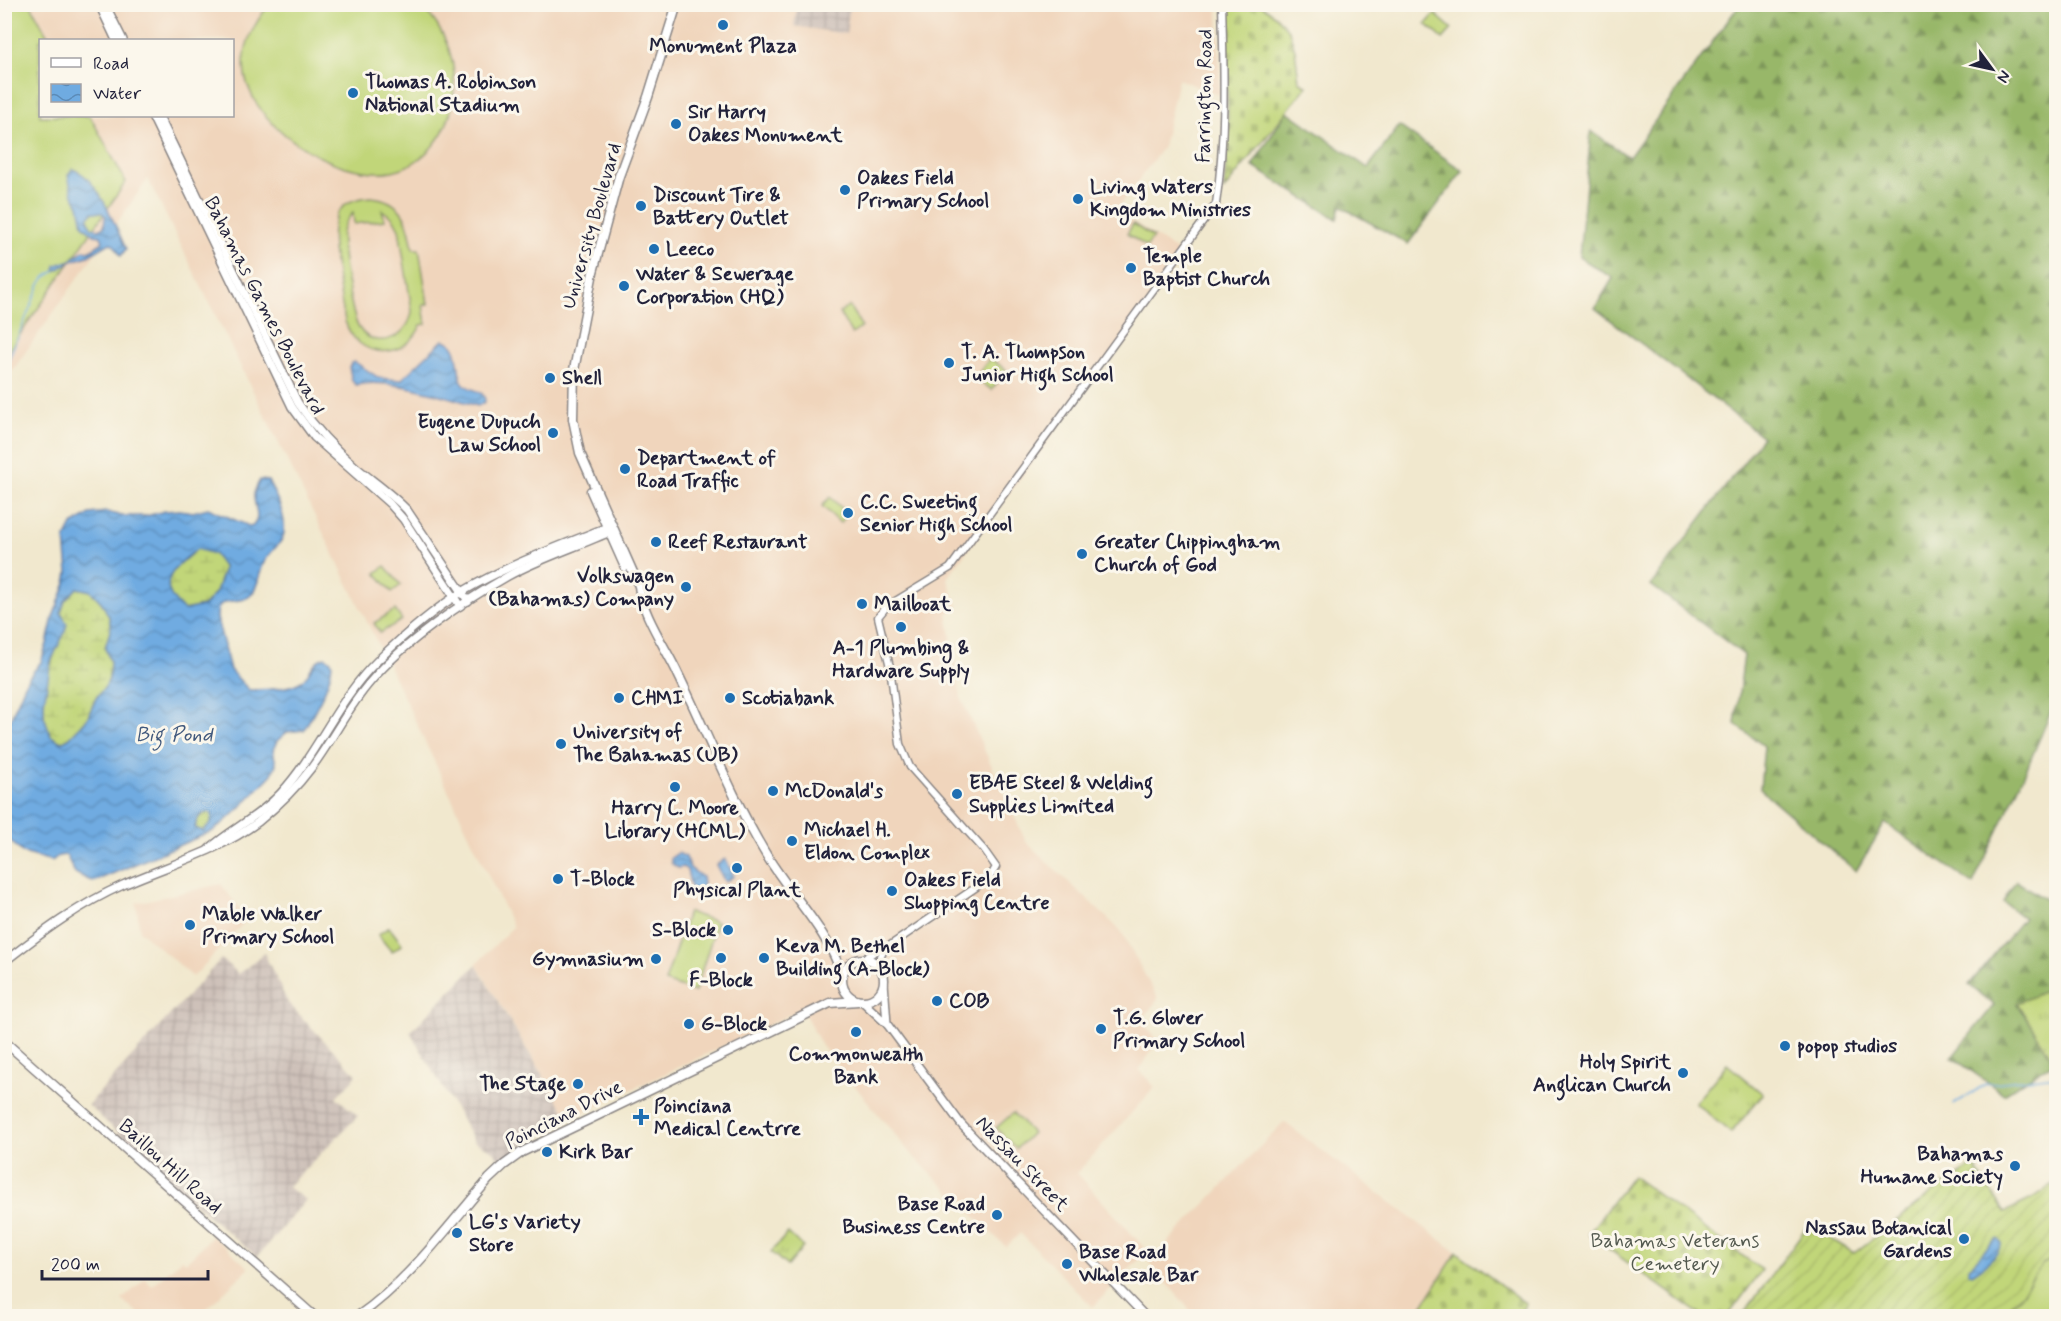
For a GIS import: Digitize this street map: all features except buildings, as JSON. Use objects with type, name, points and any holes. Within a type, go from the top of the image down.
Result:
[{"type":"main road","points":[[99,4],[116,39]]},
{"type":"main road","points":[[105,4],[122,39]]},
{"type":"main road","name":"University Boulevard","points":[[677,4],[648,96],[619,176],[593,272],[574,359],[573,419],[585,474],[635,589],[640,593],[742,815],[765,855],[834,951],[842,975]]},
{"type":"main road","name":"Bahamas Games Boulevard","points":[[152,117],[292,407],[314,437],[384,494],[401,504],[416,522],[468,601]]},
{"type":"main road","name":"Bahamas Games Boulevard","points":[[159,117],[298,403],[311,423],[327,440],[384,494],[404,520],[460,606]]},
{"type":"main road","points":[[4,962],[47,930],[105,894],[207,850],[254,817],[281,793],[306,761],[338,708],[363,675],[399,641],[454,597],[506,568],[610,529]]},
{"type":"main road","points":[[207,850],[217,848],[243,833],[286,797],[313,766],[346,713],[371,681],[404,649],[460,606],[510,575],[610,529]]},
{"type":"main road","name":"University Boulevard","points":[[834,951],[852,961]]},
{"type":"main road","points":[[860,1001],[849,996],[843,988],[842,975],[844,968],[852,961],[865,958],[879,966],[883,973],[887,1024]]},
{"type":"main road","points":[[830,1003],[872,999],[878,995],[884,981]]},
{"type":"main road","points":[[830,1003],[843,988]]},
{"type":"main road","name":"Nassau Street","points":[[860,1001],[887,1024],[961,1124],[1145,1317]]},
{"type":"main road","name":"Poinciana Drive","points":[[358,1317],[398,1284],[489,1179],[522,1152],[830,1003]]},
{"type":"main road","name":"Baillou Hill Road","points":[[4,1041],[314,1317]]},
{"type":"street","name":"Farrington Road","points":[[886,948],[978,886],[990,877],[996,867],[984,850],[910,768],[903,754],[891,670],[878,617],[887,606],[950,568],[1216,204],[1224,131],[1222,4]]},
{"type":"street","points":[[865,958],[875,951],[886,948]]},
{"type":"street","points":[[879,966],[880,958],[886,948]]},
{"type":"shaded area","points":[[4,5],[1218,5],[1220,95],[1178,79],[1163,147],[1116,210],[1184,256],[947,578],[958,607],[947,613],[961,698],[1026,842],[1121,931],[1158,999],[1141,1021],[1158,1041],[1139,1070],[1155,1087],[1077,1173],[1147,1251],[1093,1307],[1020,1233],[1006,1247],[910,1153],[822,1046],[802,1009],[569,1119],[476,964],[513,927],[389,666],[148,179],[5,381]]},
{"type":"shaded area","points":[[797,5],[850,5],[846,34],[794,26]]},
{"type":"shaded area","name":"Mable Walker Primary School","points":[[221,884],[247,919],[193,977],[140,931],[136,903]]},
{"type":"shaded area","points":[[264,953],[288,1003],[357,1075],[336,1097],[358,1116],[287,1187],[306,1200],[257,1257],[88,1105],[221,959],[239,974]]},
{"type":"shaded area","points":[[476,965],[569,1119],[500,1161],[494,1151],[475,1142],[410,1032]]},
{"type":"shaded area","points":[[1284,1122],[1526,1304],[1517,1316],[1195,1316],[1149,1262]]},
{"type":"shaded area","points":[[213,1236],[249,1268],[199,1316],[142,1316],[122,1300],[145,1279],[152,1286],[182,1259],[186,1262]]},
{"type":"green space","name":"Thomas A. Robinson National Stadium","points":[[420,4],[437,25],[448,48],[454,73],[454,87],[447,124],[434,145],[415,161],[392,171],[369,172],[345,167],[320,157],[296,143],[275,126],[258,106],[247,85],[244,62],[246,46],[252,32],[269,5]]},
{"type":"green space","points":[[1740,4],[2056,5],[2056,700],[1973,884],[1885,823],[1856,871],[1760,789],[1764,746],[1735,724],[1744,655],[1651,585],[1763,437],[1595,308],[1613,278],[1579,257],[1591,131],[1629,157]]},
{"type":"green space","points":[[5,5],[31,5],[49,39],[39,39],[39,117],[91,117],[126,182],[5,356]]},
{"type":"green space","points":[[1226,5],[1261,5],[1276,16],[1289,31],[1295,50],[1299,81],[1307,86],[1224,190],[1228,132]]},
{"type":"green space","points":[[1435,14],[1452,29],[1443,39],[1426,24]]},
{"type":"green space","points":[[1287,111],[1368,168],[1399,126],[1463,171],[1408,244],[1340,206],[1337,219],[1252,166]]},
{"type":"green space","points":[[371,197],[382,199],[398,208],[407,221],[413,249],[419,249],[428,304],[423,305],[426,324],[421,325],[414,337],[404,345],[393,350],[382,352],[360,343],[351,334],[345,321],[332,236],[338,214],[345,205]],"holes":[[[382,210],[393,218],[399,229],[412,311],[410,320],[398,335],[382,340],[366,335],[356,322],[347,281],[342,233],[343,227],[353,213],[354,224],[385,220]]]},
{"type":"green space","points":[[1133,224],[1153,237],[1147,247],[1127,234]]},
{"type":"green space","points":[[849,306],[862,327],[852,334],[839,313]]},
{"type":"green space","points":[[990,358],[1006,370],[992,390],[975,378]]},
{"type":"green space","points":[[830,497],[848,514],[840,523],[822,506]]},
{"type":"green space","points":[[197,548],[214,554],[224,568],[216,592],[204,606],[183,610],[169,592],[168,584],[174,570]]},
{"type":"green space","points":[[385,566],[401,585],[392,592],[376,573]]},
{"type":"green space","points":[[77,588],[91,591],[102,603],[109,617],[111,628],[105,648],[110,661],[109,679],[106,687],[96,698],[87,719],[69,738],[61,742],[51,737],[44,716],[44,703],[48,672],[64,634],[61,613],[65,601]]},
{"type":"green space","points":[[395,610],[402,620],[380,633],[374,623]]},
{"type":"green space","points":[[209,812],[212,814],[211,823],[203,831],[195,828],[199,818]]},
{"type":"green space","points":[[2016,881],[2056,906],[2056,986],[2017,1004],[2055,1062],[2004,1094],[1952,1057],[1994,1005],[1969,985],[2024,918],[2003,902]]},
{"type":"green space","points":[[688,912],[717,922],[695,992],[665,982]]},
{"type":"green space","points":[[389,927],[402,944],[392,952],[378,935]]},
{"type":"green space","points":[[2056,986],[2056,1065],[2017,1003]]},
{"type":"green space","points":[[1727,1064],[1763,1094],[1731,1133],[1695,1103]]},
{"type":"green space","points":[[1013,1113],[1032,1133],[1016,1149],[996,1128]]},
{"type":"green space","name":"Nassau Botanical Gardens","points":[[1974,1165],[2005,1212],[2032,1199],[2056,1182],[2056,1258],[2042,1264],[2016,1302],[1997,1316],[1742,1316],[1808,1225],[1854,1253],[1940,1187]]},
{"type":"green space","name":"Bahamas Veterans Cemetery","points":[[1632,1176],[1762,1270],[1728,1316],[1702,1316],[1588,1234]]},
{"type":"green space","points":[[788,1233],[803,1247],[787,1266],[771,1252]]},
{"type":"green space","points":[[1457,1252],[1526,1304],[1517,1316],[1416,1316]]},
{"type":"green space","points":[[2056,1258],[2056,1316],[1997,1316],[2016,1302],[2042,1264]]},
{"type":"water","points":[[72,169],[90,181],[98,191],[126,249],[121,256],[110,243],[55,271],[56,265],[71,260],[84,250],[89,251],[103,242],[101,236],[94,235],[83,225],[79,205],[72,193],[68,175]],"holes":[[[93,212],[102,213],[105,216],[104,227],[98,229],[91,227],[88,218]]]},
{"type":"water","points":[[443,340],[453,346],[462,381],[482,394],[485,402],[478,406],[400,386],[369,383],[356,385],[352,381],[349,367],[355,362],[379,378],[401,380]]},
{"type":"water","name":"Big Pond","points":[[260,480],[268,481],[278,501],[284,525],[282,539],[265,561],[251,595],[240,600],[224,602],[220,605],[217,618],[230,670],[249,690],[275,689],[295,684],[304,679],[317,661],[326,657],[332,662],[326,689],[304,730],[287,732],[277,741],[273,750],[276,764],[272,774],[235,813],[213,831],[93,882],[75,873],[66,855],[58,856],[52,861],[23,853],[5,836],[5,732],[27,680],[41,662],[47,644],[53,617],[66,583],[68,573],[65,539],[72,525],[90,514],[107,512],[122,516],[146,516],[165,511],[193,512],[208,508],[251,527],[255,524],[257,516],[254,494]],"holes":[[[197,549],[214,554],[224,568],[216,592],[204,606],[184,610],[175,601],[168,585],[174,570]],[[77,588],[91,591],[102,603],[109,617],[111,628],[105,648],[110,661],[109,679],[96,698],[87,719],[69,738],[61,742],[51,736],[44,716],[44,703],[51,661],[67,624],[61,612],[65,601]],[[208,812],[212,814],[211,823],[203,831],[195,828],[202,814]]]},
{"type":"water","points":[[678,853],[686,857],[690,868],[702,877],[703,884],[699,890],[691,888],[687,870],[671,863],[671,858]]},
{"type":"water","points":[[725,859],[734,876],[725,882],[716,865]]},
{"type":"water","points":[[1998,1239],[2002,1244],[1993,1257],[1972,1274],[1968,1272],[1968,1267]]},
{"type":"waterway","points":[[4,370],[40,284],[45,277],[55,271]]},
{"type":"waterway","points":[[1953,1105],[1986,1084],[2056,1076]]},
{"type":"place","name":"Monument Plaza","points":[[723,25]]},
{"type":"place","name":"Thomas A. Robinson National Stadium","points":[[353,93]]},
{"type":"place","name":"Sir Harry Oakes Monument","points":[[676,124]]},
{"type":"place","name":"Oakes Field Primary School","points":[[845,190]]},
{"type":"place","name":"Living Waters Kingdom Ministries","points":[[1078,199]]},
{"type":"place","name":"Discount Tire & Battery Outlet","points":[[641,206]]},
{"type":"place","name":"Leeco","points":[[654,249]]},
{"type":"place","name":"Temple Baptist Church","points":[[1131,268]]},
{"type":"place","name":"Water & Sewerage Corporation (HQ)","points":[[624,286]]},
{"type":"place","name":"T. A. Thompson Junior High School","points":[[949,363]]},
{"type":"place","name":"Shell","points":[[550,378]]},
{"type":"place","name":"Eugene Dupuch Law School","points":[[553,433]]},
{"type":"place","name":"Department of Road Traffic","points":[[625,469]]},
{"type":"place","name":"C.C. Sweeting Senior High School","points":[[848,513]]},
{"type":"place","name":"Reef Restaurant","points":[[656,542]]},
{"type":"place","name":"Greater Chippingham Church of God","points":[[1082,554]]},
{"type":"place","name":"Volkswagen (Bahamas) Company","points":[[686,587]]},
{"type":"place","name":"Mailboat","points":[[862,604]]},
{"type":"place","name":"A-1 Plumbing & Hardware Supply","points":[[901,627]]},
{"type":"place","name":"CHMI","points":[[619,698]]},
{"type":"place","name":"Scotiabank","points":[[730,698]]},
{"type":"place","name":"University of The Bahamas (UB)","points":[[561,744]]},
{"type":"place","name":"Harry C. Moore Library (HCML)","points":[[675,787]]},
{"type":"place","name":"McDonald's","points":[[773,791]]},
{"type":"place","name":"EBAE Steel & Welding Supplies Limited","points":[[957,794]]},
{"type":"place","name":"Michael H. Eldon Complex","points":[[792,841]]},
{"type":"place","name":"Physical Plant","points":[[737,868]]},
{"type":"place","name":"T-Block","points":[[558,879]]},
{"type":"place","name":"Oakes Field Shopping Centre","points":[[892,891]]},
{"type":"place","name":"Mable Walker Primary School","points":[[190,925]]},
{"type":"place","name":"S-Block","points":[[728,930]]},
{"type":"place","name":"F-Block","points":[[721,958]]},
{"type":"place","name":"Keva M. Bethel Building (A-Block)","points":[[764,958]]},
{"type":"place","name":"Gymnasium","points":[[656,959]]},
{"type":"place","name":"COB","points":[[937,1001]]},
{"type":"place","name":"G-Block","points":[[689,1024]]},
{"type":"place","name":"T.G. Glover Primary School","points":[[1101,1029]]},
{"type":"place","name":"Commonwealth Bank","points":[[856,1032]]},
{"type":"place","name":"popop studios","points":[[1785,1046]]},
{"type":"place","name":"Holy Spirit Anglican Church","points":[[1683,1073]]},
{"type":"place","name":"The Stage","points":[[578,1084]]},
{"type":"place","name":"Poinciana Medical Centrre","points":[[641,1117]]},
{"type":"place","name":"Kirk Bar","points":[[547,1152]]},
{"type":"place","name":"Bahamas Humane Society","points":[[2015,1166]]},
{"type":"place","name":"Base Road Business Centre","points":[[997,1215]]},
{"type":"place","name":"LG's Variety Store","points":[[457,1233]]},
{"type":"place","name":"Nassau Botanical Gardens","points":[[1964,1239]]},
{"type":"place","name":"Base Road Wholesale Bar","points":[[1067,1264]]}]
